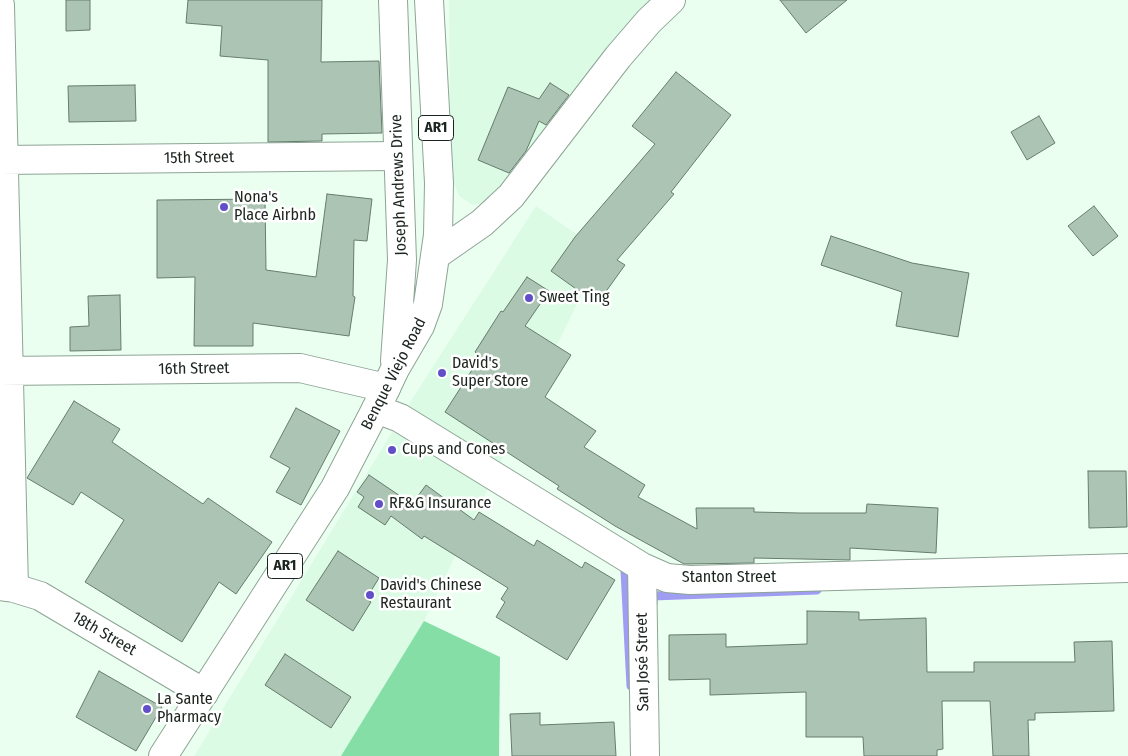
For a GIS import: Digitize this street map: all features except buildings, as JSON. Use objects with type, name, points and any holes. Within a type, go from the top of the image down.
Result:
[{"type":"main road","name":"Joseph Andrews Drive","points":[[386,389],[402,260],[393,0]]},
{"type":"main road","name":"AR1","points":[[429,0],[439,183],[436,255]]},
{"type":"main road","points":[[436,255],[482,223],[510,196],[618,57],[649,21],[671,0]]},
{"type":"main road","points":[[0,5],[7,587]]},
{"type":"main road","name":"15th Street","points":[[2,160],[398,156]]},
{"type":"main road","name":"Benque Viejo Road","points":[[163,756],[334,488],[420,326],[428,304],[436,255]]},
{"type":"main road","name":"16th Street","points":[[4,371],[300,368],[386,389]]},
{"type":"main road","name":"Stanton Street","points":[[386,389],[400,418],[642,567],[667,578],[690,580],[1128,568]]},
{"type":"main road","name":"San José Street","points":[[642,567],[645,756]]},
{"type":"main road","name":"18th Street","points":[[7,587],[40,596],[204,693]]},
{"type":"shaded area","points":[[449,0],[657,0],[609,48],[488,202],[473,205],[459,196],[453,180],[450,129]]},
{"type":"shaded area","points":[[536,206],[602,252],[424,621],[341,756],[194,756],[414,396]]},
{"type":"green space","points":[[424,621],[500,657],[499,756],[341,756]]},
{"type":"waterway","points":[[625,571],[631,686]]},
{"type":"waterway","points":[[653,603],[653,596],[817,590]]},
{"type":"place","name":"Nona's Place Airbnb","points":[[224,207]]},
{"type":"place","name":"Sweet Ting","points":[[529,298]]},
{"type":"place","name":"David's Super Store","points":[[442,373]]},
{"type":"place","name":"Cups and Cones","points":[[392,450]]},
{"type":"place","name":"RF&G Insurance","points":[[379,504]]},
{"type":"place","name":"David's Chinese Restaurant","points":[[370,595]]},
{"type":"place","name":"La Sante Pharmacy","points":[[147,709]]}]
